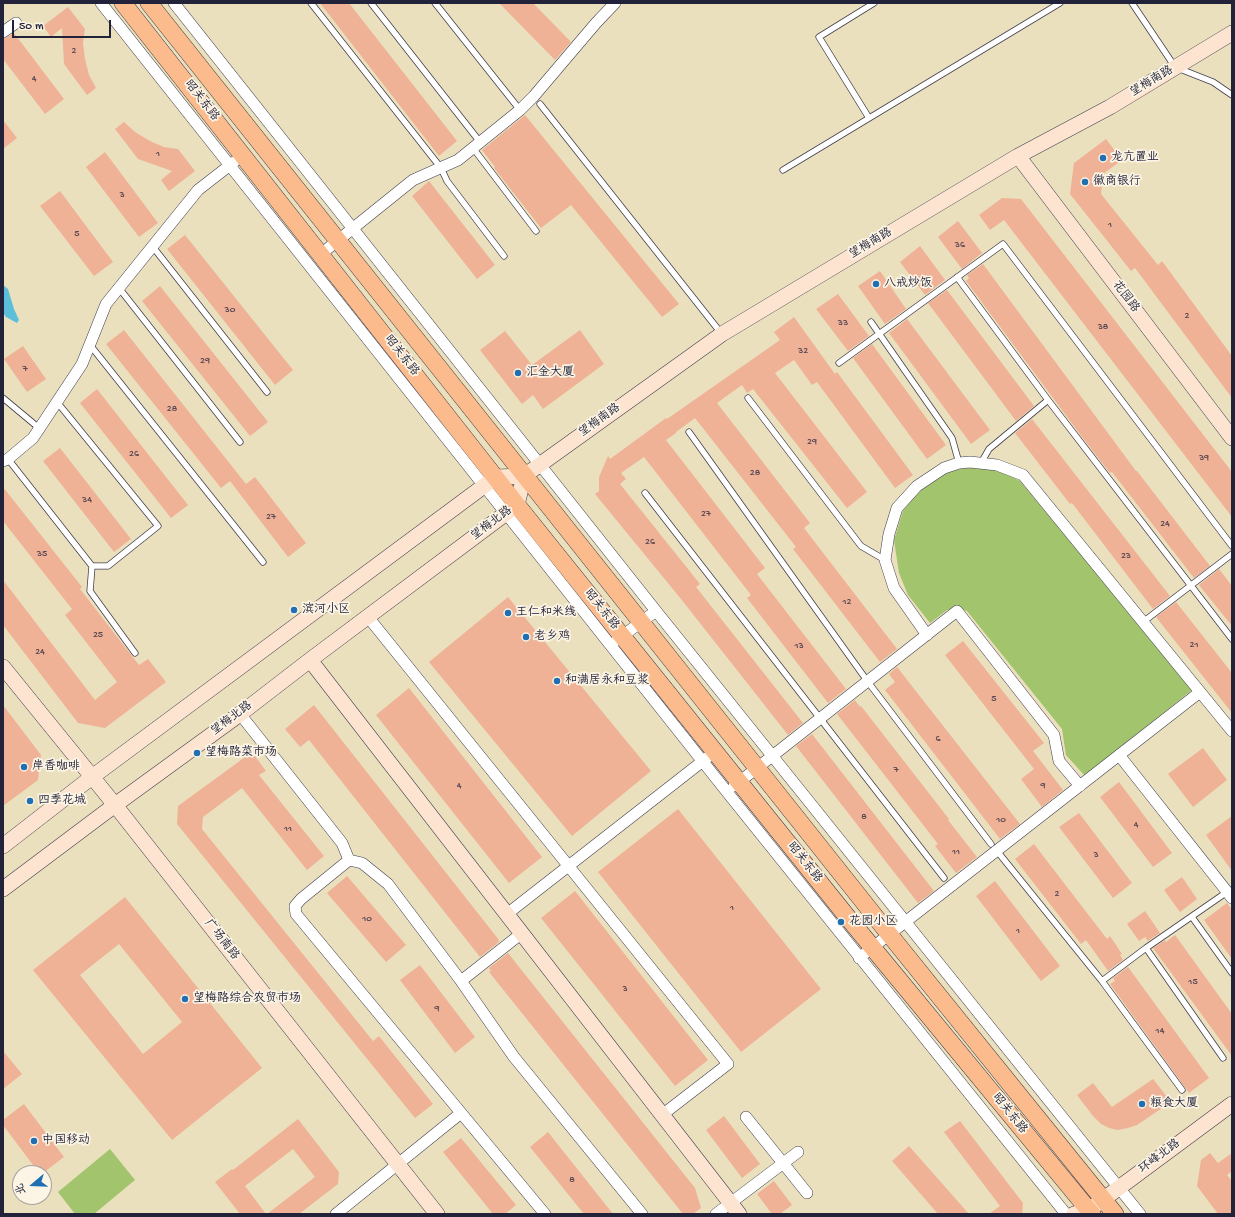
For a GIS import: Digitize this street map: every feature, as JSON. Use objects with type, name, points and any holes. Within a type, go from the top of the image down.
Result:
[{"type":"main road","name":"昭关东路","points":[[123,3],[321,254],[511,510],[733,787],[872,947],[1085,1213]]},
{"type":"main road","name":"昭关东路","points":[[149,3],[757,769],[1115,1214]]},
{"type":"main road","name":"望梅南路","points":[[524,476],[722,334],[1018,156],[1110,107],[1232,33]]},
{"type":"main road","name":"花园路","points":[[1018,156],[1232,438]]},
{"type":"main road","points":[[3,846],[92,777],[490,482],[524,476]]},
{"type":"main road","name":"望梅北路","points":[[3,889],[240,714],[368,616],[511,510],[524,476]]},
{"type":"main road","points":[[310,660],[734,1209]]},
{"type":"main road","name":"广场南路","points":[[3,667],[115,805],[437,1214]]},
{"type":"main road","name":"环峰北路","points":[[1085,1213],[1232,1104]]},
{"type":"street","points":[[101,3],[230,166],[490,482]]},
{"type":"street","points":[[174,3],[656,611],[1140,1214]]},
{"type":"street","points":[[321,254],[414,180],[458,160],[520,110],[537,100],[596,23],[615,3]]},
{"type":"street","points":[[3,32],[16,23]]},
{"type":"street","points":[[5,460],[33,438],[82,364],[106,304],[198,190],[244,155]]},
{"type":"street","points":[[927,635],[894,588],[885,560],[889,534],[897,508],[917,486],[944,468],[959,463],[997,465],[1023,475],[1232,731]]},
{"type":"street","points":[[616,641],[656,611]]},
{"type":"street","points":[[1066,1214],[859,958],[733,787],[958,611],[1054,735],[1059,761],[1080,786]]},
{"type":"street","points":[[368,616],[728,1064],[662,1115]]},
{"type":"street","points":[[859,958],[906,922],[994,847],[1080,786],[1200,692]]},
{"type":"street","points":[[240,714],[342,843],[349,860]]},
{"type":"street","points":[[1119,755],[1230,895]]},
{"type":"street","points":[[507,914],[708,756]]},
{"type":"street","points":[[545,1214],[296,914],[296,906],[301,899],[349,860],[362,862],[388,884],[461,981],[514,1056],[642,1214]]},
{"type":"street","points":[[461,981],[522,933]]},
{"type":"street","points":[[336,1214],[462,1114]]},
{"type":"street","points":[[746,1117],[807,1193]]},
{"type":"street","points":[[716,1214],[734,1209],[783,1163],[798,1152]]},
{"type":"lane","points":[[311,3],[441,168],[447,182],[504,256]]},
{"type":"lane","points":[[371,3],[477,145],[536,231]]},
{"type":"lane","points":[[435,3],[520,110]]},
{"type":"lane","points":[[869,118],[819,37],[874,3]]},
{"type":"lane","points":[[783,170],[1060,3]]},
{"type":"lane","points":[[1132,3],[1175,67],[1213,82],[1232,95]]},
{"type":"lane","points":[[537,100],[722,334]]},
{"type":"lane","points":[[839,363],[1003,244],[1232,546]]},
{"type":"lane","points":[[152,247],[267,392]]},
{"type":"lane","points":[[957,278],[1048,400],[1232,639]]},
{"type":"lane","points":[[119,288],[240,442]]},
{"type":"lane","points":[[871,322],[952,438],[959,463]]},
{"type":"lane","points":[[90,345],[263,562]]},
{"type":"lane","points":[[3,398],[39,428]]},
{"type":"lane","points":[[748,398],[861,546],[885,560]]},
{"type":"lane","points":[[981,463],[989,449],[1048,400]]},
{"type":"lane","points":[[57,402],[158,526],[108,566],[92,566]]},
{"type":"lane","points":[[689,432],[868,682],[994,847],[1102,981],[1182,1090]]},
{"type":"lane","points":[[5,460],[92,566],[90,591],[135,653]]},
{"type":"lane","points":[[645,493],[944,878]]},
{"type":"lane","points":[[1143,622],[1232,554]]},
{"type":"lane","points":[[1102,981],[1146,948],[1192,917],[1230,895]]},
{"type":"lane","points":[[1192,917],[1232,973]]},
{"type":"lane","points":[[1146,948],[1223,1058]]},
{"type":"green space","points":[[971,467],[998,470],[1020,481],[1193,689],[1085,776],[1066,755],[1062,729],[967,611],[958,608],[947,610],[930,623],[908,595],[899,573],[894,540],[903,511],[920,490],[946,472]]},
{"type":"green space","points":[[110,1149],[135,1180],[94,1214],[75,1214],[58,1192]]},
{"type":"water","points":[[3,285],[8,289],[19,320],[17,323],[6,317],[3,313]]},
{"type":"building","points":[[320,3],[349,3],[457,141],[439,156]]},
{"type":"building","points":[[499,3],[533,3],[571,42],[555,60]]},
{"type":"building","points":[[68,7],[85,29],[83,43],[85,59],[89,75],[96,88],[87,95],[64,64],[62,28],[51,37],[43,26]]},
{"type":"building","points":[[14,33],[64,99],[45,114],[3,59],[3,39]]},
{"type":"building","points":[[525,115],[679,304],[662,317],[571,205],[541,228],[494,168],[495,167],[482,150]]},
{"type":"building","points":[[3,120],[17,138],[3,149]]},
{"type":"building","points":[[124,122],[135,132],[150,141],[164,147],[178,149],[195,171],[169,191],[161,180],[172,171],[138,159],[115,129]]},
{"type":"building","points":[[1106,139],[1122,160],[1103,174],[1101,194],[1158,265],[1162,261],[1232,356],[1232,398],[1135,268],[1131,271],[1070,194],[1074,163]]},
{"type":"building","points":[[105,152],[158,223],[139,237],[86,167]]},
{"type":"building","points":[[429,181],[495,265],[477,279],[412,196]]},
{"type":"building","points":[[60,191],[113,262],[94,276],[40,206]]},
{"type":"building","points":[[1002,198],[1021,199],[1232,472],[1232,517],[1004,220],[990,230],[979,215]]},
{"type":"building","points":[[958,221],[982,253],[962,269],[938,237]]},
{"type":"building","points":[[185,235],[293,370],[275,385],[167,249]]},
{"type":"building","points":[[920,246],[945,280],[925,295],[900,262]]},
{"type":"building","points":[[983,264],[1136,471],[1210,566],[1194,578],[1112,472],[1110,473],[1085,441],[966,281],[969,278],[967,275]]},
{"type":"building","points":[[880,271],[906,309],[885,324],[858,286]]},
{"type":"building","points":[[160,286],[268,422],[250,436],[142,301]]},
{"type":"building","points":[[947,290],[1034,406],[1016,421],[928,303]]},
{"type":"building","points":[[838,294],[869,336],[848,351],[816,309]]},
{"type":"building","points":[[794,317],[835,374],[837,372],[913,475],[895,488],[817,382],[812,385],[794,360],[775,373],[867,492],[847,508],[753,389],[747,393],[742,385],[717,403],[810,523],[804,528],[897,649],[880,662],[793,549],[796,547],[695,418],[666,440],[765,568],[757,574],[846,689],[828,703],[747,598],[751,595],[644,457],[621,473],[626,479],[620,484],[700,584],[696,587],[803,723],[788,735],[681,599],[595,494],[599,491],[599,477],[608,456],[610,459],[666,418],[667,419],[780,340],[774,332]]},
{"type":"building","points":[[907,319],[990,430],[971,444],[889,333]]},
{"type":"building","points":[[124,330],[246,484],[255,477],[306,543],[288,557],[230,481],[221,488],[106,344]]},
{"type":"building","points":[[580,330],[604,364],[543,409],[533,395],[522,404],[480,350],[505,331],[532,365]]},
{"type":"building","points":[[872,344],[946,445],[927,459],[853,358]]},
{"type":"building","points":[[23,346],[46,379],[27,392],[4,359]]},
{"type":"building","points":[[97,389],[188,505],[171,518],[80,403]]},
{"type":"building","points":[[1032,419],[1170,596],[1153,609],[1072,503],[1070,504],[1015,433]]},
{"type":"building","points":[[60,448],[131,539],[114,552],[43,461]]},
{"type":"building","points":[[3,487],[82,587],[80,589],[139,665],[148,659],[166,682],[105,728],[78,723],[3,625],[3,580],[95,700],[117,682],[65,615],[72,609],[3,521]]},
{"type":"building","points":[[1219,569],[1232,586],[1232,626],[1199,585]]},
{"type":"building","points":[[508,597],[651,771],[572,836],[429,662]]},
{"type":"building","points":[[1176,602],[1232,673],[1232,713],[1156,617]]},
{"type":"building","points":[[963,641],[1044,743],[1033,751],[1063,790],[1042,807],[1021,779],[1034,769],[945,655]]},
{"type":"building","points":[[897,667],[1020,824],[1000,839],[885,690],[895,682],[889,674]]},
{"type":"building","points":[[409,688],[542,857],[509,883],[376,715]]},
{"type":"building","points":[[855,700],[949,819],[948,820],[977,857],[956,873],[935,846],[938,844],[837,714]]},
{"type":"building","points":[[3,705],[41,755],[38,780],[3,806]]},
{"type":"building","points":[[314,705],[499,940],[499,942],[480,957],[309,740],[300,747],[285,729]]},
{"type":"building","points":[[812,734],[934,891],[918,903],[796,746]]},
{"type":"building","points":[[1203,748],[1227,780],[1193,807],[1168,774]]},
{"type":"building","points":[[252,752],[266,771],[259,775],[324,856],[307,870],[242,788],[203,817],[202,829],[373,1041],[379,1036],[433,1104],[415,1118],[177,824],[178,806]]},
{"type":"building","points":[[1119,782],[1172,853],[1153,867],[1100,797]]},
{"type":"building","points":[[678,809],[821,989],[741,1052],[598,872]]},
{"type":"building","points":[[1079,813],[1132,883],[1113,898],[1059,827]]},
{"type":"building","points":[[1232,816],[1232,871],[1206,835]]},
{"type":"building","points":[[1034,844],[1107,939],[1110,936],[1122,954],[1120,955],[1123,960],[1108,971],[1086,940],[1081,944],[1015,859]]},
{"type":"building","points":[[347,876],[406,945],[386,962],[327,893]]},
{"type":"building","points":[[1182,877],[1197,899],[1180,912],[1164,890]]},
{"type":"building","points":[[995,881],[1060,966],[1041,981],[976,896]]},
{"type":"building","points":[[575,891],[708,1060],[675,1086],[541,918]]},
{"type":"building","name":"望梅路综合农贸市场","points":[[125,897],[262,1068],[172,1140],[33,970]],"holes":[[[119,944],[182,1022],[143,1054],[80,975]]]},
{"type":"building","points":[[1227,903],[1232,910],[1232,959],[1204,920]]},
{"type":"building","points":[[1145,911],[1160,933],[1148,941],[1145,937],[1139,941],[1127,924]]},
{"type":"building","points":[[1175,935],[1232,1014],[1232,1056],[1153,948],[1165,940],[1166,942]]},
{"type":"building","points":[[508,953],[695,1188],[701,1208],[693,1214],[683,1214],[489,972],[491,971],[489,968]]},
{"type":"building","points":[[420,965],[475,1037],[455,1053],[400,980]]},
{"type":"building","points":[[1128,967],[1209,1078],[1189,1093],[1110,984],[1115,981],[1113,978]]},
{"type":"building","points":[[3,1051],[22,1074],[3,1089]]},
{"type":"building","name":"粮食大厦","points":[[1153,1079],[1171,1102],[1137,1125],[1128,1128],[1118,1130],[1101,1124],[1077,1095],[1093,1083],[1112,1107]]},
{"type":"building","name":"中国移动","points":[[24,1104],[64,1157],[52,1166],[33,1165],[3,1125],[3,1120]]},
{"type":"building","points":[[724,1116],[760,1164],[742,1178],[706,1130]]},
{"type":"building","points":[[298,1119],[339,1172],[338,1184],[299,1214],[267,1214],[315,1177],[293,1149],[245,1186],[266,1214],[240,1214],[215,1182],[232,1169],[233,1170]]},
{"type":"building","points":[[960,1121],[1023,1203],[1022,1214],[989,1214],[1000,1206],[944,1132]]},
{"type":"building","points":[[548,1132],[613,1214],[584,1214],[530,1147]]},
{"type":"building","points":[[461,1138],[516,1205],[505,1214],[493,1214],[443,1152]]},
{"type":"building","points":[[909,1146],[969,1214],[938,1214],[892,1161]]},
{"type":"building","points":[[1210,1153],[1218,1163],[1232,1153],[1232,1171],[1227,1175],[1232,1181],[1232,1214],[1218,1214],[1197,1186],[1201,1160]]},
{"type":"building","points":[[774,1181],[792,1205],[780,1214],[772,1214],[757,1194]]},
{"type":"place","name":"龙亢置业","points":[[1103,158]]},
{"type":"place","name":"徽商银行","points":[[1085,182]]},
{"type":"place","name":"八戒炒饭","points":[[876,284]]},
{"type":"place","name":"汇金大厦","points":[[518,373]]},
{"type":"place","name":"滨河小区","points":[[294,610]]},
{"type":"place","name":"王仁和米线","points":[[508,613]]},
{"type":"place","name":"老乡鸡","points":[[526,637]]},
{"type":"place","name":"和满居永和豆浆","points":[[557,681]]},
{"type":"place","name":"望梅路菜市场","points":[[197,753]]},
{"type":"place","name":"岸香咖啡","points":[[24,767]]},
{"type":"place","name":"四季花城","points":[[30,801]]},
{"type":"place","name":"花园小区","points":[[841,922]]},
{"type":"place","name":"望梅路综合农贸市场","points":[[185,999]]},
{"type":"place","name":"粮食大厦","points":[[1142,1104]]},
{"type":"place","name":"中国移动","points":[[34,1141]]}]
